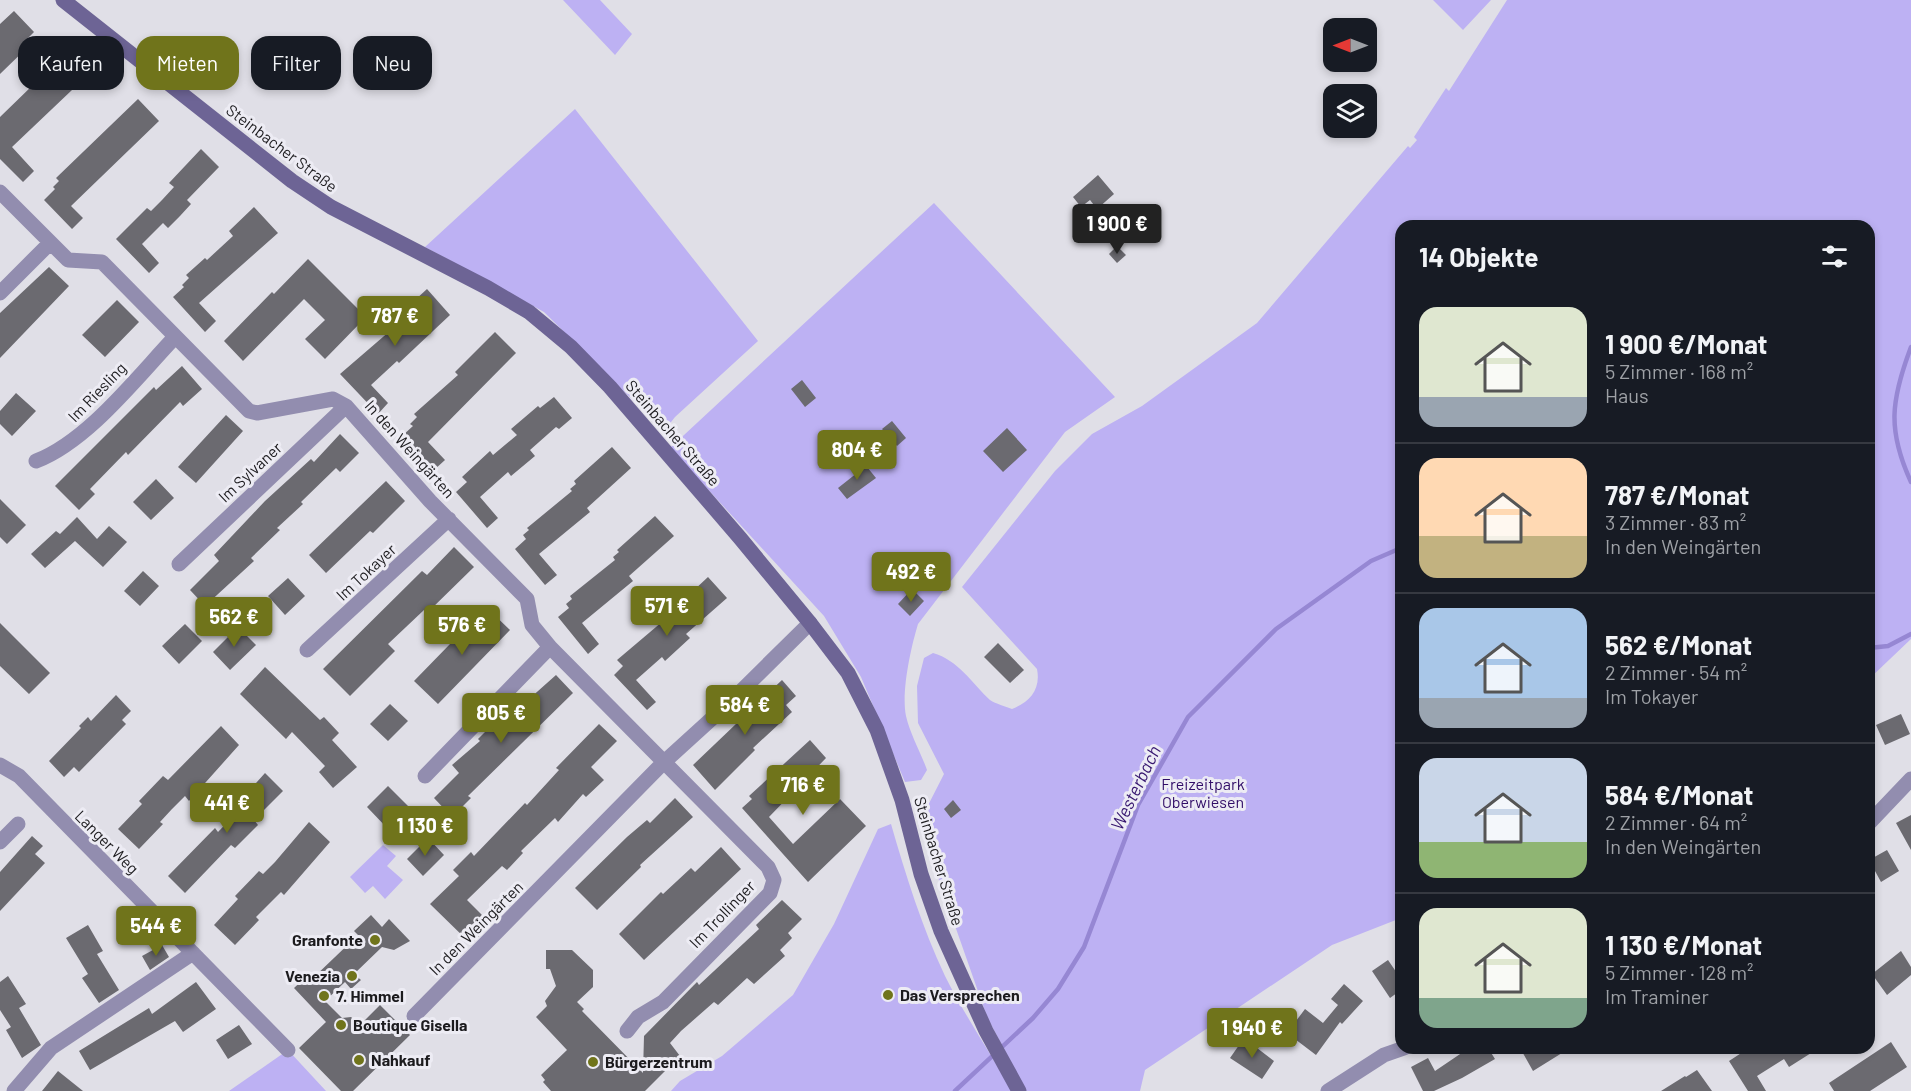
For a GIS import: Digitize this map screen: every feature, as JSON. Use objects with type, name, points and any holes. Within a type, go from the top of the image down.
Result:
[{"type":"main road","name":"Steinbacher Straße","points":[[63,0],[292,181],[331,207],[488,288],[529,312],[571,347],[610,387],[740,538],[848,673],[877,730],[902,800],[921,874],[940,931],[991,1041],[1018,1091]]},
{"type":"street","name":"In den Weingärten","points":[[0,192],[68,260],[102,262],[249,411],[257,413],[333,399],[346,406],[449,519],[527,599],[532,625],[663,763]]},
{"type":"street","points":[[0,292],[50,243]]},
{"type":"street","name":"Im Riesling","points":[[36,461],[49,456],[80,435],[176,337]]},
{"type":"street","name":"Im Sylvaner","points":[[179,564],[346,406]]},
{"type":"street","name":"Im Tokayer","points":[[308,650],[449,519]]},
{"type":"street","name":"In den Weingärten","points":[[414,1016],[663,763],[729,703],[810,623]]},
{"type":"street","points":[[425,776],[550,646]]},
{"type":"street","name":"Im Trollinger","points":[[627,1031],[638,1017],[663,1002],[770,893],[774,880],[768,867],[663,763]]},
{"type":"street","name":"Langer Weg","points":[[0,765],[18,776],[288,1050]]},
{"type":"street","points":[[1875,817],[1911,779]]},
{"type":"street","points":[[0,842],[18,824]]},
{"type":"street","points":[[14,1091],[51,1048],[194,953]]},
{"type":"street","points":[[1328,1091],[1384,1055],[1395,1051]]},
{"type":"green space","points":[[563,0],[600,0],[632,34],[615,55]]},
{"type":"green space","points":[[1433,0],[1491,0],[1463,30]]},
{"type":"green space","name":"Freizeitpark Oberwiesen","points":[[1507,0],[1911,0],[1911,639],[1875,673],[1875,220],[1395,220],[1395,920],[1332,945],[1145,1070],[1140,1091],[1026,1091],[987,1017],[919,823],[944,774],[918,723],[917,686],[924,658],[933,653],[942,656],[964,673],[990,700],[998,704],[1012,709],[1029,699],[1036,689],[1037,669],[962,587],[1055,471],[1092,434],[1142,406],[1257,323],[1408,146],[1410,148],[1417,140],[1414,137],[1446,88],[1449,91]]},
{"type":"green space","points":[[575,109],[758,341],[675,417],[664,431],[544,312],[425,247]]},
{"type":"green space","points":[[934,203],[1115,397],[1065,432],[918,624],[908,670],[905,706],[910,730],[927,770],[921,780],[905,782],[861,677],[824,616],[670,448]]},
{"type":"green space","points":[[891,824],[915,901],[945,976],[1012,1091],[671,1091],[680,1081],[722,1056],[793,995],[834,924],[878,829]]},
{"type":"green space","points":[[383,845],[396,856],[387,866],[403,880],[385,899],[373,886],[365,893],[350,877]]},
{"type":"green space","points":[[288,1050],[326,1091],[229,1091]]},
{"type":"building","points":[[14,11],[34,32],[30,36],[18,36],[18,57],[0,74],[0,24]]},
{"type":"building","points":[[28,90],[72,90],[12,147],[34,171],[23,182],[0,159],[0,117]]},
{"type":"building","points":[[138,99],[159,121],[71,206],[83,218],[72,229],[44,200],[55,189],[53,187],[59,181],[56,178]]},
{"type":"building","points":[[201,149],[219,167],[187,200],[191,204],[168,228],[163,223],[142,244],[159,263],[149,273],[116,239],[147,208],[151,211],[162,200],[174,187],[169,183]]},
{"type":"building","points":[[1098,175],[1114,194],[1097,209],[1090,200],[1081,207],[1073,197]]},
{"type":"building","points":[[254,207],[278,233],[199,303],[216,321],[205,332],[173,297],[184,287],[182,285],[189,278],[186,275],[205,258],[207,260],[233,236],[229,231]]},
{"type":"building","points":[[1117,246],[1126,255],[1117,263],[1109,254]]},
{"type":"building","points":[[308,259],[366,317],[325,359],[305,339],[325,320],[304,299],[243,361],[224,341]]},
{"type":"building","points":[[49,267],[69,286],[0,358],[0,313]]},
{"type":"building","points":[[427,289],[450,315],[399,363],[397,361],[371,385],[388,403],[378,414],[340,374],[405,318],[401,313]]},
{"type":"building","points":[[117,300],[139,322],[105,357],[82,335]]},
{"type":"building","points":[[495,332],[516,353],[428,442],[445,460],[434,470],[402,436],[413,426],[410,424],[417,417],[414,414],[458,375],[455,372]]},
{"type":"building","points":[[182,366],[202,389],[183,406],[180,402],[128,455],[126,452],[90,489],[95,494],[79,510],[55,486],[154,387],[156,390]]},
{"type":"building","points":[[802,380],[816,398],[805,407],[791,389]]},
{"type":"building","points":[[16,393],[36,411],[12,436],[0,424],[0,411]]},
{"type":"building","points":[[554,397],[572,418],[559,429],[556,427],[530,450],[535,456],[511,476],[508,472],[480,497],[498,518],[487,528],[456,492],[467,482],[462,477],[490,451],[493,455],[517,435],[511,429],[538,406],[540,408]]},
{"type":"building","points":[[226,415],[243,431],[196,483],[178,467]]},
{"type":"building","points":[[892,421],[906,438],[897,446],[882,429]]},
{"type":"building","points":[[1007,428],[1027,450],[1003,472],[983,451]]},
{"type":"building","points":[[340,434],[359,453],[340,472],[336,468],[301,502],[303,504],[277,528],[280,530],[251,558],[254,561],[205,606],[190,590],[219,561],[214,555],[265,501],[311,459],[314,462]]},
{"type":"building","points":[[612,447],[631,468],[587,508],[590,512],[539,554],[557,575],[545,585],[515,549],[526,539],[523,535],[529,530],[527,528],[572,491],[570,489],[576,484],[574,481]]},
{"type":"building","points":[[863,462],[876,478],[847,499],[838,488],[857,473],[853,469]]},
{"type":"building","points":[[156,479],[174,498],[151,520],[133,502]]},
{"type":"building","points":[[386,481],[405,501],[373,533],[370,531],[326,573],[309,555]]},
{"type":"building","points":[[0,499],[26,525],[7,544],[0,537]]},
{"type":"building","points":[[655,516],[674,536],[629,576],[633,581],[582,623],[599,644],[588,654],[558,617],[569,608],[566,604],[572,599],[570,596],[615,560],[613,557],[619,552],[617,550]]},
{"type":"building","points":[[77,517],[97,539],[109,526],[127,542],[103,567],[75,541],[45,568],[31,554],[56,531],[60,534]]},
{"type":"building","points":[[454,547],[474,567],[427,613],[424,610],[388,644],[395,651],[350,696],[323,669],[422,571],[427,575]]},
{"type":"building","points":[[143,571],[159,586],[140,606],[124,591]]},
{"type":"building","points":[[708,577],[727,598],[686,634],[690,638],[665,661],[662,657],[636,680],[656,702],[647,710],[614,675],[623,666],[617,660],[669,616],[666,611],[690,589],[693,591]]},
{"type":"building","points":[[288,578],[305,596],[285,615],[268,596]]},
{"type":"building","points":[[912,589],[924,601],[910,616],[898,604]]},
{"type":"building","points":[[486,607],[510,630],[438,704],[414,681]]},
{"type":"building","points":[[0,623],[50,673],[29,694],[0,666]]},
{"type":"building","points":[[185,624],[202,641],[179,664],[162,646]]},
{"type":"building","points":[[238,627],[256,645],[230,670],[213,652]]},
{"type":"building","points":[[998,643],[1024,670],[1010,683],[984,657]]},
{"type":"building","points":[[265,667],[320,720],[324,717],[339,733],[332,740],[357,767],[333,788],[319,772],[325,766],[292,732],[286,739],[240,694]]},
{"type":"building","points":[[556,675],[573,693],[468,796],[471,798],[452,817],[434,798],[459,773],[452,765],[480,741],[478,739],[496,721],[500,725]]},
{"type":"building","points":[[782,680],[796,696],[786,705],[792,712],[753,748],[755,750],[715,790],[693,765]]},
{"type":"building","points":[[116,695],[131,711],[122,720],[126,724],[79,772],[74,767],[64,777],[49,761],[81,728],[79,726],[88,717],[91,721]]},
{"type":"building","points":[[390,704],[408,721],[388,741],[370,724]]},
{"type":"building","points":[[1901,714],[1910,734],[1885,745],[1876,725]]},
{"type":"building","points":[[599,724],[617,741],[591,767],[604,780],[586,797],[583,794],[558,822],[555,818],[521,851],[523,853],[507,870],[502,866],[467,900],[491,924],[471,944],[430,904],[459,876],[453,870],[471,852],[474,856],[525,803],[527,805],[559,770],[556,768]]},
{"type":"building","points":[[221,726],[239,745],[189,801],[185,796],[172,809],[160,822],[163,824],[139,849],[118,829],[142,804],[139,801],[163,776],[168,780]]},
{"type":"building","points":[[810,740],[826,758],[769,817],[793,844],[840,799],[866,826],[808,882],[742,808],[752,799],[749,796]]},
{"type":"building","points":[[265,773],[283,791],[254,820],[258,825],[235,848],[231,845],[185,893],[168,876],[215,828],[218,832],[242,807],[238,803]]},
{"type":"building","points":[[388,786],[411,809],[389,830],[367,807]]},
{"type":"building","points":[[675,798],[693,817],[640,865],[641,867],[597,910],[575,888],[627,837],[647,820],[650,823]]},
{"type":"building","points":[[953,800],[961,810],[951,818],[944,809]]},
{"type":"building","points":[[1911,815],[1911,850],[1896,823]]},
{"type":"building","points":[[309,822],[330,842],[284,895],[281,892],[256,917],[259,920],[235,945],[214,925],[238,899],[235,896],[259,871],[263,874],[275,862]]},
{"type":"building","points":[[32,836],[43,846],[35,854],[45,863],[0,911],[0,872]]},
{"type":"building","points":[[428,838],[444,855],[423,876],[407,859]]},
{"type":"building","points":[[721,847],[741,869],[644,960],[619,934],[661,892],[663,894],[691,868],[695,872]]},
{"type":"building","points":[[1887,850],[1899,871],[1881,882],[1875,871],[1875,857]]},
{"type":"building","points":[[782,900],[802,919],[788,933],[792,938],[780,950],[785,956],[754,984],[747,978],[718,1005],[714,1002],[681,1031],[670,1043],[680,1056],[645,1091],[551,1091],[543,1082],[545,1080],[541,1075],[567,1050],[536,1017],[547,1006],[545,1001],[556,986],[550,969],[546,969],[546,950],[572,950],[593,970],[593,987],[577,1002],[584,1009],[582,1011],[643,1073],[644,1036],[697,982],[699,985],[759,929],[756,925]]},
{"type":"building","points":[[371,915],[382,927],[389,919],[410,941],[394,950],[382,947],[354,974],[361,980],[351,989],[345,982],[325,1001],[342,1018],[351,1017],[360,1025],[380,1005],[410,1035],[353,1091],[341,1091],[299,1048],[326,1022],[294,988],[308,975],[312,979],[358,935],[354,931]]},
{"type":"building","points":[[88,925],[103,951],[97,954],[119,990],[99,1003],[82,978],[88,974],[66,938]]},
{"type":"building","points":[[162,945],[169,957],[150,970],[142,956]]},
{"type":"building","points":[[1901,951],[1911,967],[1911,975],[1887,995],[1875,978],[1875,972]]},
{"type":"building","points":[[1388,960],[1395,970],[1395,994],[1390,998],[1372,971]]},
{"type":"building","points":[[8,976],[26,1004],[19,1008],[41,1045],[22,1058],[6,1030],[11,1027],[0,1010],[0,982]]},
{"type":"building","points":[[196,982],[216,1009],[183,1032],[175,1021],[90,1070],[79,1051],[149,1008],[152,1014]]},
{"type":"building","points":[[1344,984],[1363,1001],[1342,1024],[1340,1022],[1316,1055],[1287,1033],[1305,1009],[1323,1023],[1338,1005],[1331,999]]},
{"type":"building","points":[[239,1025],[252,1044],[228,1059],[216,1040]]},
{"type":"building","points":[[1244,1038],[1274,1061],[1262,1079],[1230,1058]]},
{"type":"building","points":[[1891,1042],[1907,1067],[1870,1091],[1834,1091],[1829,1083]]},
{"type":"building","points":[[1460,1054],[1492,1054],[1495,1059],[1434,1091],[1423,1091],[1411,1067],[1428,1058],[1435,1071]]},
{"type":"building","points":[[1523,1054],[1560,1054],[1533,1071]]},
{"type":"building","points":[[1740,1054],[1810,1054],[1789,1067],[1784,1059],[1757,1076],[1766,1091],[1748,1091],[1729,1061]]},
{"type":"building","points":[[1697,1070],[1712,1091],[1661,1091],[1685,1076]]},
{"type":"building","points":[[58,1071],[83,1091],[42,1091]]},
{"type":"waterway","name":"Westerbach","points":[[1911,347],[1899,383],[1894,415],[1898,446],[1911,482]]},
{"type":"waterway","name":"Westerbach","points":[[955,1091],[1033,1018],[1058,989],[1084,947],[1138,805],[1188,717],[1276,629],[1371,561],[1395,551]]},
{"type":"waterway","name":"Westerbach","points":[[1875,647],[1888,646],[1911,634]]},
{"type":"place","name":"Granfonte","points":[[375,940]]},
{"type":"place","name":"Venezia","points":[[352,976]]},
{"type":"place","name":"Das Versprechen","points":[[888,995]]},
{"type":"place","name":"7. Himmel","points":[[324,996]]},
{"type":"place","name":"Boutique Gisella","points":[[341,1025]]},
{"type":"place","name":"Nahkauf","points":[[359,1060]]},
{"type":"place","name":"Bürgerzentrum","points":[[593,1062]]}]
